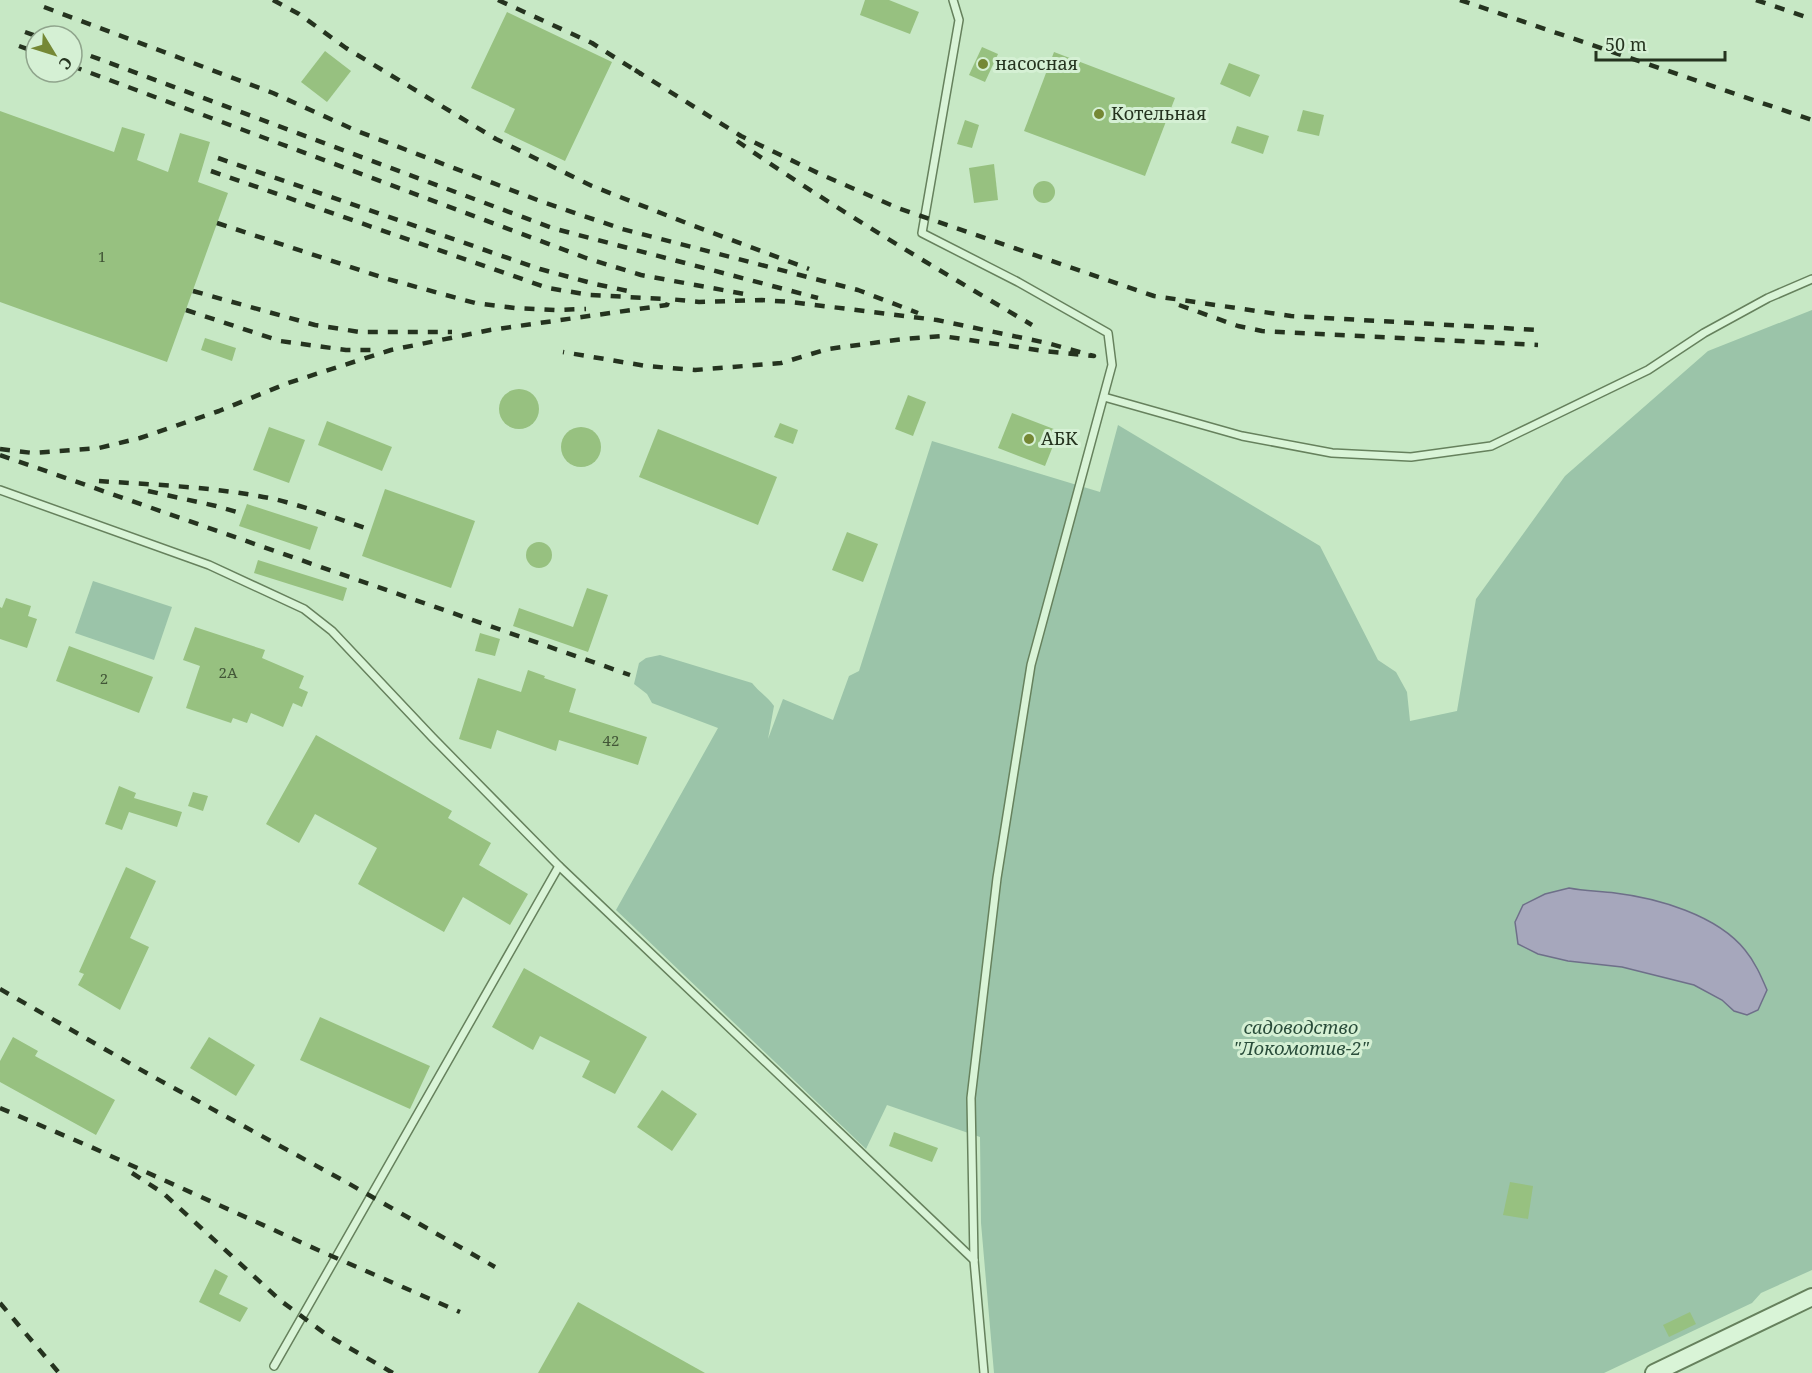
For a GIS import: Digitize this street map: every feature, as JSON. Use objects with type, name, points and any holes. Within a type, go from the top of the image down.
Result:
[{"type":"street","points":[[1654,1373],[1812,1297]]},
{"type":"lane","points":[[953,0],[959,20],[922,233],[1047,298],[1108,333],[1112,364],[1030,665],[998,878],[971,1098],[974,1260],[984,1373]]},
{"type":"lane","points":[[1104,397],[1242,436],[1332,453],[1411,457],[1491,446],[1648,370],[1722,323],[1768,298],[1812,279]]},
{"type":"lane","points":[[0,490],[208,565],[303,609],[332,631],[559,866],[974,1260]]},
{"type":"lane","points":[[274,1366],[559,866]]},
{"type":"green space","name":"садоводство \"Локомотив-2\"","points":[[1812,310],[1812,1270],[1761,1293],[1752,1303],[1604,1373],[994,1373],[981,1223],[980,1137],[887,1105],[866,1149],[616,910],[718,728],[652,703],[647,694],[634,684],[639,663],[646,658],[660,655],[752,683],[774,706],[768,739],[783,699],[833,720],[849,676],[859,671],[932,441],[1100,492],[1118,425],[1320,546],[1378,660],[1396,672],[1407,692],[1410,721],[1457,711],[1476,599],[1565,476],[1708,351]]},
{"type":"green space","points":[[93,581],[172,607],[154,660],[75,633]]},
{"type":"water","points":[[1569,888],[1649,899],[1685,910],[1719,927],[1745,950],[1760,974],[1767,990],[1758,1010],[1747,1015],[1734,1011],[1722,1000],[1694,985],[1622,967],[1568,961],[1538,954],[1518,944],[1515,922],[1523,905],[1545,894]]},
{"type":"building","points":[[865,0],[889,0],[919,12],[910,34],[860,15]]},
{"type":"building","points":[[507,12],[612,62],[565,161],[504,132],[515,109],[471,88]]},
{"type":"building","name":"насосная","points":[[982,47],[998,54],[985,82],[969,75]]},
{"type":"building","points":[[325,51],[351,71],[327,102],[301,82]]},
{"type":"building","name":"Котельная","points":[[1054,52],[1175,98],[1145,176],[1024,131]]},
{"type":"building","points":[[1229,63],[1260,75],[1250,97],[1220,84]]},
{"type":"building","points":[[1303,110],[1324,115],[1319,136],[1297,131]]},
{"type":"building","points":[[0,111],[114,152],[122,127],[145,134],[137,160],[168,172],[180,133],[210,142],[198,182],[228,193],[167,362],[0,302]]},
{"type":"building","points":[[965,120],[979,125],[972,148],[957,144]]},
{"type":"building","points":[[1237,126],[1269,136],[1263,154],[1231,143]]},
{"type":"building","points":[[994,164],[998,200],[974,203],[969,168]]},
{"type":"building","points":[[1044,181],[1052,184],[1055,192],[1052,200],[1044,203],[1036,200],[1033,192],[1036,184]]},
{"type":"building","points":[[205,338],[236,348],[232,361],[201,350]]},
{"type":"building","points":[[519,389],[533,395],[539,409],[533,423],[519,429],[505,423],[499,409],[505,395]]},
{"type":"building","points":[[908,395],[926,402],[913,436],[895,429]]},
{"type":"building","name":"АБК","points":[[1012,413],[1059,431],[1045,466],[998,448]]},
{"type":"building","points":[[327,421],[392,447],[382,471],[318,445]]},
{"type":"building","points":[[780,423],[798,430],[793,444],[774,437]]},
{"type":"building","points":[[269,427],[305,440],[289,483],[253,470]]},
{"type":"building","points":[[581,427],[595,433],[601,447],[595,461],[581,467],[567,461],[561,447],[567,433]]},
{"type":"building","points":[[658,429],[777,477],[758,525],[639,477]]},
{"type":"building","points":[[385,489],[475,521],[451,588],[362,556]]},
{"type":"building","points":[[247,504],[318,527],[310,550],[239,526]]},
{"type":"building","points":[[847,532],[878,544],[863,582],[832,570]]},
{"type":"building","points":[[539,542],[548,546],[552,555],[548,564],[539,568],[530,564],[526,555],[530,546]]},
{"type":"building","points":[[258,560],[347,588],[343,601],[254,573]]},
{"type":"building","points":[[587,588],[608,595],[588,652],[513,626],[519,608],[573,627]]},
{"type":"building","points":[[6,598],[31,606],[28,616],[37,619],[27,648],[0,639],[0,607],[2,608]]},
{"type":"building","points":[[195,627],[265,650],[262,658],[304,676],[299,688],[308,692],[302,707],[293,703],[283,727],[251,713],[247,723],[233,718],[231,723],[186,708],[200,666],[183,660]]},
{"type":"building","points":[[480,633],[500,639],[495,656],[475,651]]},
{"type":"building","points":[[69,646],[153,677],[139,713],[56,681]]},
{"type":"building","points":[[528,670],[576,689],[569,712],[647,737],[638,765],[559,740],[556,751],[497,730],[491,749],[459,739],[478,678],[521,692]]},
{"type":"building","points":[[316,735],[452,811],[448,818],[491,843],[479,865],[528,894],[510,925],[463,897],[444,932],[358,884],[377,848],[315,814],[299,843],[266,824]]},
{"type":"building","points":[[119,786],[136,793],[134,798],[182,812],[177,827],[129,812],[122,830],[105,824]]},
{"type":"building","points":[[193,792],[208,796],[203,811],[188,806]]},
{"type":"building","points":[[126,867],[156,881],[130,938],[149,947],[120,1010],[78,985],[84,974],[79,972]]},
{"type":"building","points":[[524,968],[647,1037],[615,1094],[582,1077],[590,1061],[540,1036],[533,1050],[492,1027]]},
{"type":"building","points":[[320,1017],[430,1066],[410,1109],[300,1060]]},
{"type":"building","points":[[13,1037],[38,1051],[35,1056],[115,1100],[96,1135],[0,1082],[0,1061]]},
{"type":"building","points":[[209,1037],[255,1065],[236,1096],[190,1068]]},
{"type":"building","points":[[662,1090],[697,1114],[672,1151],[637,1127]]},
{"type":"building","points":[[894,1132],[938,1148],[932,1162],[889,1146]]},
{"type":"building","points":[[1510,1182],[1533,1186],[1528,1219],[1503,1215]]},
{"type":"building","points":[[215,1269],[228,1276],[219,1294],[248,1308],[240,1322],[199,1302]]},
{"type":"building","points":[[578,1302],[705,1373],[538,1373]]},
{"type":"building","points":[[1690,1312],[1696,1324],[1669,1337],[1663,1325]]},
{"type":"railway","points":[[273,0],[299,14],[346,48],[496,139],[592,186],[809,269]]},
{"type":"railway","points":[[498,0],[592,43],[641,74]]},
{"type":"railway","points":[[1460,0],[1812,120]]},
{"type":"railway","points":[[1756,0],[1812,19]]},
{"type":"railway","points":[[44,7],[273,93],[357,131],[540,201],[622,229],[858,290],[918,313]]},
{"type":"railway","points":[[19,46],[24,48]]},
{"type":"railway","points":[[84,53],[552,228],[818,298]]},
{"type":"railway","points":[[84,70],[586,258],[641,275],[750,295]]},
{"type":"railway","points":[[635,70],[741,136],[898,208],[1154,296],[1291,316],[1538,330]]},
{"type":"railway","points":[[737,141],[846,213],[1032,325]]},
{"type":"railway","points":[[218,158],[540,269],[628,291]]},
{"type":"railway","points":[[211,171],[548,288],[590,295],[666,299]]},
{"type":"railway","points":[[217,223],[384,278],[475,303],[515,308],[586,309]]},
{"type":"railway","points":[[193,291],[315,325],[360,332],[452,332]]},
{"type":"railway","points":[[0,449],[33,453],[99,448],[140,438],[219,411],[288,383],[391,350],[490,330],[667,305],[669,299],[699,302],[762,300],[791,302],[937,320],[1047,343],[1094,356],[942,336],[828,349],[781,363],[695,370],[646,366],[563,352]]},
{"type":"railway","points":[[1179,305],[1238,326],[1262,331],[1538,345]]},
{"type":"railway","points":[[186,310],[280,341],[346,350],[379,350]]},
{"type":"railway","points":[[0,455],[630,675]]},
{"type":"railway","points":[[99,481],[187,487],[252,495],[299,506],[371,530]]},
{"type":"railway","points":[[148,491],[244,514]]},
{"type":"railway","points":[[0,989],[495,1267]]},
{"type":"railway","points":[[0,1108],[460,1312]]},
{"type":"railway","points":[[132,1173],[163,1193],[281,1301],[327,1335],[393,1373]]},
{"type":"railway","points":[[0,1303],[59,1373]]},
{"type":"place","name":"насосная","points":[[983,64]]},
{"type":"place","name":"Котельная","points":[[1099,114]]},
{"type":"place","name":"АБК","points":[[1029,439]]}]
